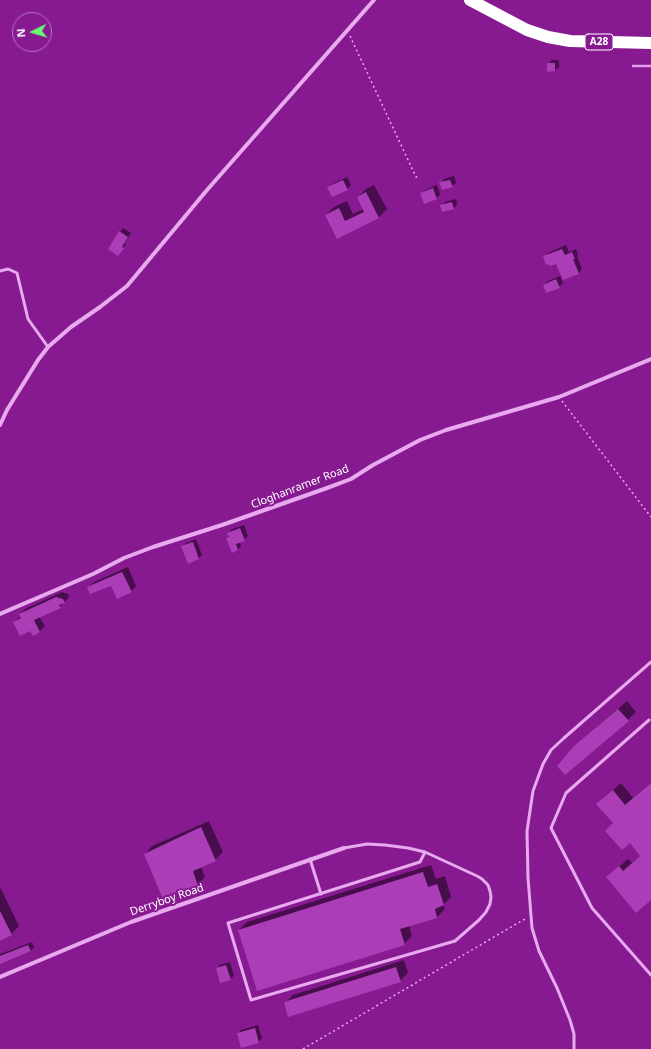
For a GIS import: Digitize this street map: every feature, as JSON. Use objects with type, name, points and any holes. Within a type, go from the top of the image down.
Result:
[{"type":"highway","name":"A28","points":[[470,0],[527,30],[548,36],[570,41],[651,43]]},
{"type":"street","points":[[0,425],[7,410],[38,360],[48,347],[71,327],[127,286],[207,190],[374,0]]},
{"type":"street","name":"Cloghanramer Road","points":[[0,614],[153,547],[222,525],[351,479],[373,465],[420,440],[446,430],[558,397],[651,359]]},
{"type":"street","name":"Derryboy Road","points":[[0,976],[131,922],[344,848]]},
{"type":"lane","points":[[0,271],[8,269],[17,273],[28,320],[48,347]]},
{"type":"lane","points":[[574,1049],[574,1034],[570,1020],[557,988],[539,951],[532,928],[528,878],[527,831],[533,791],[543,764],[551,750],[651,662]]},
{"type":"lane","points":[[649,720],[566,792],[552,828],[592,908],[651,975]]},
{"type":"lane","points":[[344,848],[367,844],[408,848],[425,852],[477,876],[488,885],[491,898],[486,912],[461,937],[445,945],[251,1000],[228,923],[420,862],[425,852]]},
{"type":"lane","points":[[310,859],[321,894]]},
{"type":"path","points":[[347,31],[416,177],[419,176]]},
{"type":"path","points":[[558,397],[651,517]]},
{"type":"path","points":[[303,1049],[523,920],[531,919]]},
{"type":"building","points":[[547,63],[555,63],[555,71],[547,72]]},
{"type":"building","points":[[343,180],[348,190],[332,197],[327,187]]},
{"type":"building","points":[[450,180],[453,187],[442,190],[439,182]]},
{"type":"building","points":[[433,188],[437,199],[424,204],[420,193]]},
{"type":"building","points":[[366,192],[379,218],[337,239],[325,215],[339,208],[345,221],[364,212],[357,197]]},
{"type":"building","points":[[452,202],[454,209],[442,212],[440,205]]},
{"type":"building","points":[[119,231],[128,237],[122,247],[124,248],[118,256],[108,249]]},
{"type":"building","points":[[562,249],[565,255],[572,252],[579,274],[563,280],[556,264],[550,266],[549,264],[546,265],[543,256]]},
{"type":"building","points":[[556,279],[560,288],[546,293],[543,285]]},
{"type":"building","points":[[240,528],[245,541],[236,544],[238,550],[232,553],[226,538],[229,537],[227,533]]},
{"type":"building","points":[[193,542],[199,559],[188,564],[181,546]]},
{"type":"building","points":[[122,572],[132,592],[117,599],[111,586],[90,594],[87,587]]},
{"type":"building","points":[[56,597],[63,599],[65,603],[59,605],[61,608],[34,620],[40,632],[33,636],[30,631],[20,636],[13,622],[21,618],[19,614]]},
{"type":"building","points":[[618,709],[629,721],[565,775],[557,766],[574,746]]},
{"type":"building","points":[[651,783],[651,900],[636,913],[606,877],[619,866],[623,871],[640,856],[630,843],[622,850],[605,831],[613,823],[596,804],[613,790],[625,805]]},
{"type":"building","points":[[201,827],[216,861],[193,871],[198,886],[162,897],[144,854]]},
{"type":"building","points":[[423,872],[428,887],[437,884],[444,905],[435,909],[437,918],[400,929],[405,945],[257,991],[238,930]]},
{"type":"building","points":[[0,911],[12,935],[0,941]]},
{"type":"building","points":[[28,945],[31,951],[0,964],[0,956]]},
{"type":"building","points":[[226,965],[231,980],[220,983],[216,968]]},
{"type":"building","points":[[396,967],[401,982],[288,1017],[284,1003],[287,1001]]},
{"type":"building","points":[[255,1028],[259,1043],[241,1048],[237,1033]]},
{"type":"waterway","points":[[633,66],[651,66]]}]
